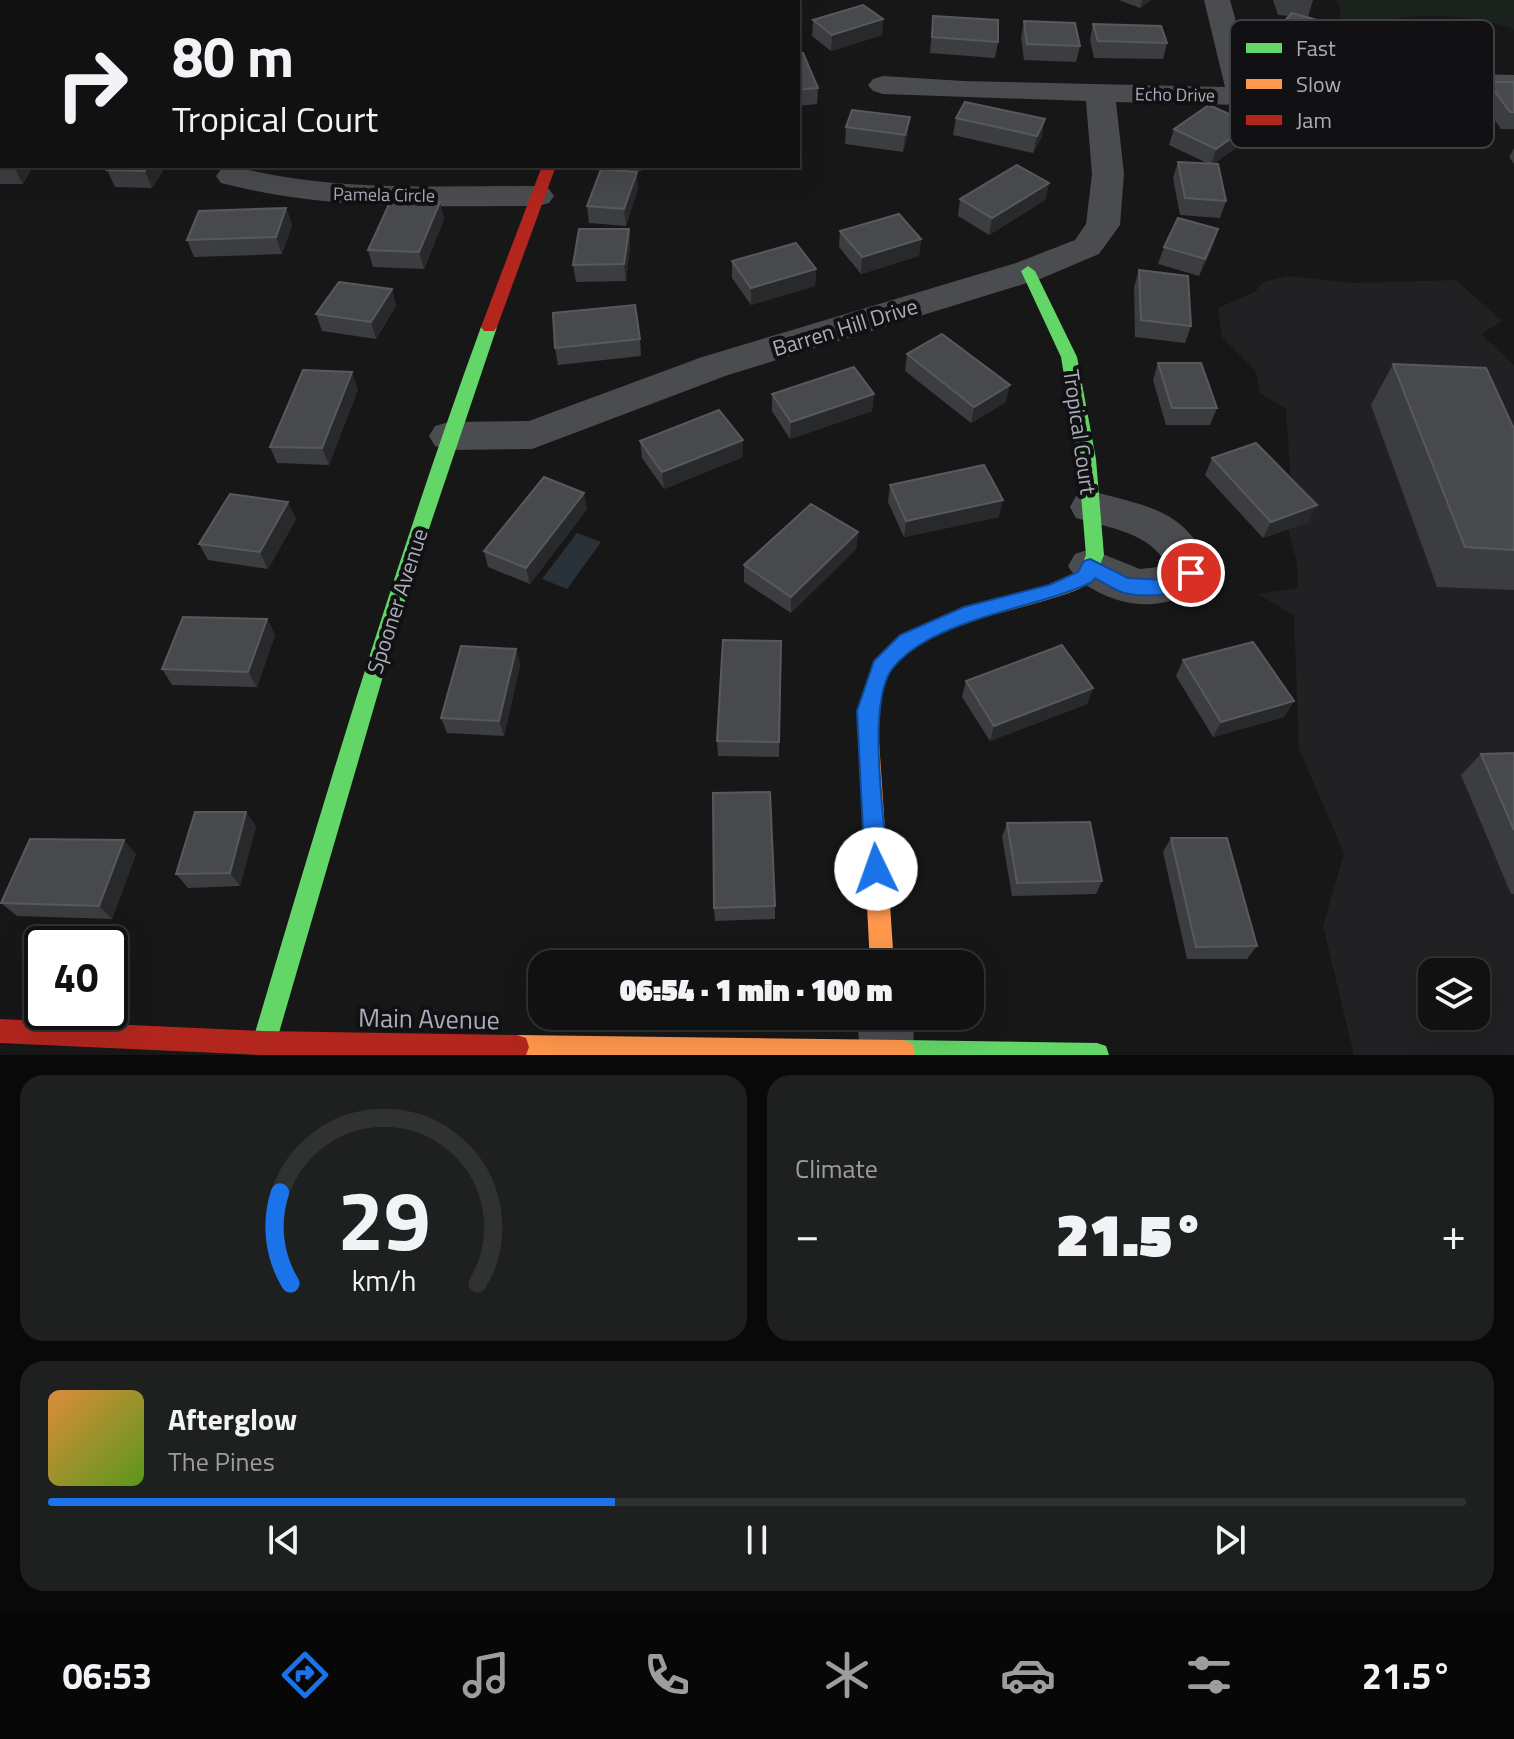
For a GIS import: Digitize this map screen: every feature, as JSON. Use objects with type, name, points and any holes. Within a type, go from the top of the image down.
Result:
[{"type":"street","points":[[1217,0],[1230,50]]},
{"type":"street","name":"Echo Drive","points":[[1494,83],[1514,84]]},
{"type":"street","name":"Echo Drive","points":[[883,85],[1230,96]]},
{"type":"street","name":"Barren Hill Drive","points":[[449,436],[532,435],[715,366],[1028,271],[1087,247],[1103,225],[1108,174],[1100,93]]},
{"type":"street","name":"Spooner Avenue","points":[[264,1043],[346,762],[449,436],[548,168]]},
{"type":"street","name":"Pamela Circle","points":[[232,176],[268,187],[330,194],[538,196]]},
{"type":"street","name":"Tropical Court","points":[[1028,271],[1069,357],[1087,459],[1091,507],[1095,555],[1090,566],[1125,586],[1167,587],[1191,573],[1186,554],[1161,529],[1091,507]]},
{"type":"street","points":[[881,950],[867,711],[881,667],[907,641],[971,613],[1053,592],[1086,577],[1090,566]]},
{"type":"street","name":"Main Avenue","points":[[0,1031],[264,1043],[730,1053],[886,1034],[1097,1055]]},
{"type":"shaded area","points":[[1336,0],[1514,0],[1514,29],[1494,23],[1494,20],[1461,17],[1340,20],[1340,5]]},
{"type":"shaded area","points":[[1287,276],[1352,283],[1456,280],[1502,321],[1481,334],[1514,365],[1514,1055],[1354,1055],[1323,926],[1344,853],[1299,749],[1294,616],[1258,594],[1298,588],[1297,563],[1286,520],[1291,483],[1286,409],[1260,393],[1256,371],[1222,337],[1218,308],[1255,292],[1263,282]]},
{"type":"shaded area","points":[[577,533],[601,542],[567,589],[542,579]]},
{"type":"building","points":[[863,5],[883,19],[832,35],[813,20]]},
{"type":"building","points":[[1292,13],[1317,20],[1285,20]]},
{"type":"building","points":[[933,16],[998,20],[998,42],[932,37]]},
{"type":"building","points":[[1024,21],[1075,23],[1080,46],[1027,44]]},
{"type":"building","points":[[1093,24],[1161,26],[1167,43],[1098,41]]},
{"type":"building","points":[[800,53],[803,53],[818,88],[800,90]]},
{"type":"building","points":[[1494,82],[1514,82],[1514,112],[1510,112],[1494,90]]},
{"type":"building","points":[[965,102],[1045,119],[1037,136],[956,118]]},
{"type":"building","points":[[1209,105],[1230,114],[1230,139],[1216,149],[1174,129]]},
{"type":"building","points":[[852,110],[910,117],[905,135],[846,127]]},
{"type":"building","points":[[1178,162],[1218,164],[1226,201],[1185,198]]},
{"type":"building","points":[[1017,165],[1049,183],[992,218],[960,199]]},
{"type":"building","points":[[108,168],[147,168],[145,171],[107,170]]},
{"type":"building","points":[[601,169],[637,172],[624,209],[587,206]]},
{"type":"building","points":[[391,200],[440,202],[419,252],[368,250]]},
{"type":"building","points":[[286,208],[276,237],[187,240],[199,211]]},
{"type":"building","points":[[899,214],[921,239],[862,257],[840,231]]},
{"type":"building","points":[[1178,218],[1218,229],[1205,259],[1164,247]]},
{"type":"building","points":[[579,229],[629,229],[624,264],[573,265]]},
{"type":"building","points":[[796,243],[816,269],[751,288],[732,261]]},
{"type":"building","points":[[1139,270],[1188,276],[1191,326],[1141,320]]},
{"type":"building","points":[[339,282],[392,289],[371,322],[316,314]]},
{"type":"building","points":[[635,305],[640,339],[555,348],[553,313]]},
{"type":"building","points":[[942,334],[1010,385],[974,407],[907,354]]},
{"type":"building","points":[[1158,363],[1201,363],[1217,408],[1172,408]]},
{"type":"building","points":[[1393,364],[1486,368],[1514,429],[1514,550],[1465,547]]},
{"type":"building","points":[[854,367],[874,394],[791,422],[772,394]]},
{"type":"building","points":[[303,370],[352,372],[322,448],[270,447]]},
{"type":"building","points":[[719,410],[743,440],[662,472],[640,441]]},
{"type":"building","points":[[1256,443],[1317,505],[1271,522],[1212,458]]},
{"type":"building","points":[[984,465],[1003,500],[906,521],[890,485]]},
{"type":"building","points":[[544,477],[584,493],[526,568],[484,551]]},
{"type":"building","points":[[230,494],[288,502],[260,552],[199,544]]},
{"type":"building","points":[[811,504],[858,532],[791,597],[744,565]]},
{"type":"building","points":[[183,617],[267,619],[248,672],[162,669]]},
{"type":"building","points":[[723,640],[781,641],[779,742],[717,741]]},
{"type":"building","points":[[1253,642],[1294,701],[1221,722],[1183,660]]},
{"type":"building","points":[[1062,645],[1093,688],[994,726],[966,681]]},
{"type":"building","points":[[461,646],[516,649],[499,721],[441,718]]},
{"type":"building","points":[[1514,753],[1514,830],[1481,754]]},
{"type":"building","points":[[770,792],[775,906],[714,908],[713,793]]},
{"type":"building","points":[[195,812],[246,812],[230,873],[176,874]]},
{"type":"building","points":[[1090,822],[1102,881],[1017,883],[1007,823]]},
{"type":"building","points":[[1171,838],[1227,838],[1257,946],[1196,947]]},
{"type":"building","points":[[30,839],[124,840],[99,906],[1,903]]},
{"type":"traffic: fast","points":[[1028,271],[1069,357],[1087,459],[1095,555],[1086,577],[1074,583]]},
{"type":"traffic: fast","points":[[264,1043],[398,594],[489,327]]},
{"type":"traffic: fast","points":[[903,1052],[1097,1055]]},
{"type":"traffic: slow","points":[[881,950],[867,711],[881,667],[907,641],[971,613],[1053,592],[1074,583]]},
{"type":"traffic: slow","points":[[517,1047],[903,1052]]},
{"type":"traffic: jam","points":[[489,327],[548,168]]},
{"type":"traffic: jam","points":[[0,1031],[264,1043],[517,1047]]},
{"type":"route","points":[[876,869],[867,711],[881,667],[907,641],[971,613],[1053,592],[1086,577],[1090,566],[1125,586],[1167,587],[1191,573]]}]
